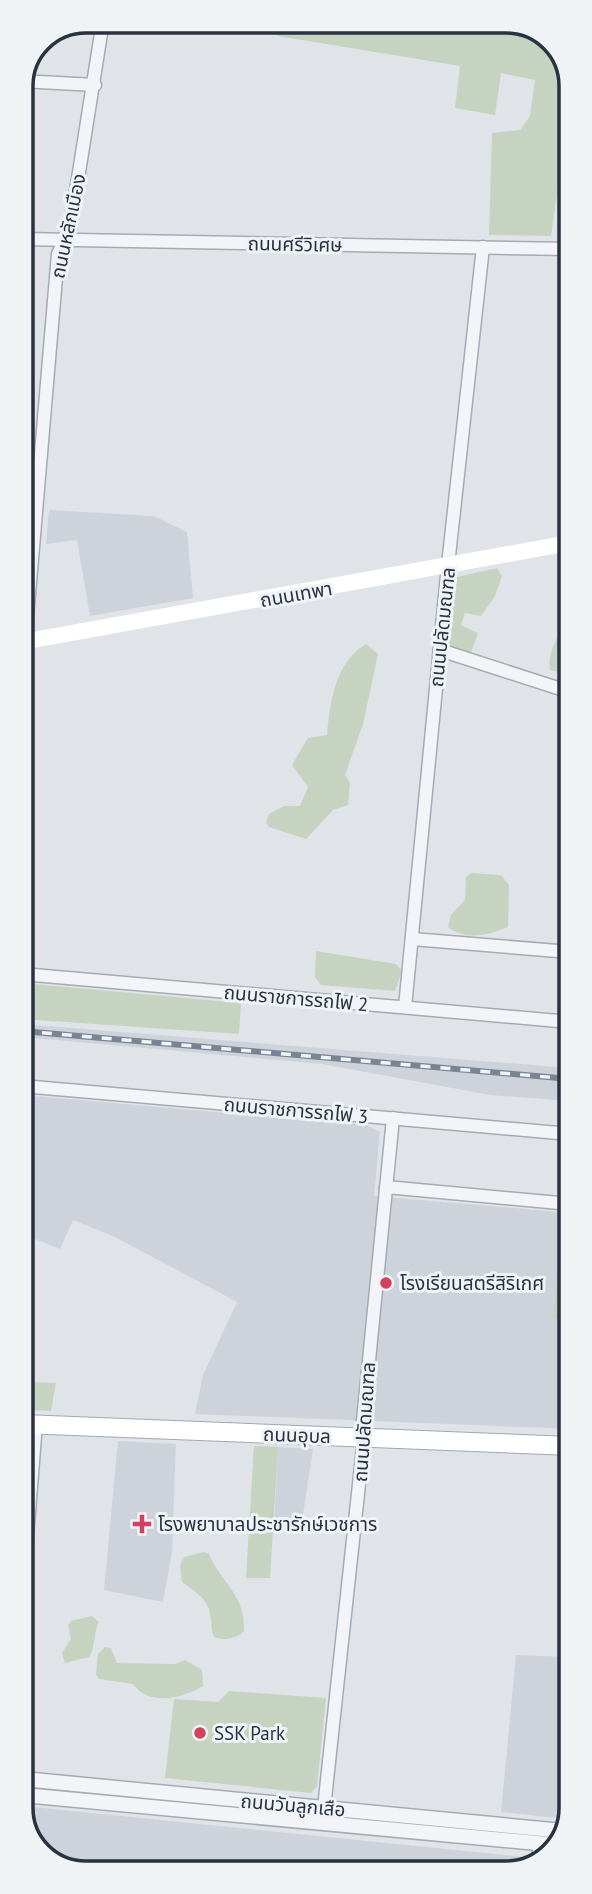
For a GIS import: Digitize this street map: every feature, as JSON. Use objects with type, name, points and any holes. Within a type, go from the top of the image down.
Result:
[{"type":"main road","name":"ถนนเทพา","points":[[33,640],[559,545]]},
{"type":"main road","name":"ถนนอุบล","points":[[33,1424],[559,1447]]},
{"type":"street","name":"ถนนหลักเมือง","points":[[33,531],[58,254],[71,229],[102,33]]},
{"type":"street","points":[[33,82],[95,85]]},
{"type":"street","name":"ถนนศรีวิเศษ","points":[[33,239],[559,249]]},
{"type":"street","name":"ถนนปลัดมณฑล","points":[[405,1007],[448,565],[483,247]]},
{"type":"street","points":[[440,650],[559,688]]},
{"type":"street","points":[[412,939],[559,951]]},
{"type":"street","name":"ถนนราชการรถไฟ 2","points":[[33,975],[559,1021]]},
{"type":"street","name":"ถนนราชการรถไฟ 3","points":[[33,1087],[559,1133]]},
{"type":"street","name":"ถนนปลัดมณฑล","points":[[324,1808],[364,1438],[362,1421],[393,1118]]},
{"type":"street","points":[[386,1186],[559,1203]]},
{"type":"street","name":"ถนนวันลูกเสือ","points":[[33,1780],[231,1799],[278,1811],[541,1836],[552,1833]]},
{"type":"street","name":"ถนนวันลูกเสือ","points":[[33,1796],[230,1814],[324,1808],[541,1836],[548,1840]]},
{"type":"street","points":[[230,1814],[231,1799]]},
{"type":"street","points":[[539,1849],[541,1836]]},
{"type":"shaded area","points":[[49,510],[154,516],[187,532],[193,598],[90,616],[77,540],[46,544]]},
{"type":"shaded area","points":[[33,1025],[559,1067],[559,1100],[490,1095],[322,1064],[33,1038]]},
{"type":"shaded area","name":"โรงเรียนสตรีสิริเกศ","points":[[33,1096],[366,1125],[380,1132],[374,1196],[559,1212],[559,1429],[195,1414],[203,1375],[237,1302],[113,1236],[73,1220],[60,1249],[33,1238]]},
{"type":"shaded area","name":"โรงพยาบาลประชารักษ์เวชการ","points":[[118,1441],[176,1444],[172,1552],[163,1602],[104,1590]]},
{"type":"shaded area","points":[[278,1447],[313,1449],[301,1528],[274,1527]]},
{"type":"shaded area","points":[[516,1655],[559,1657],[557,1818],[501,1812]]},
{"type":"shaded area","points":[[33,1807],[524,1857],[506,1861],[82,1861],[63,1855],[46,1843],[37,1828]]},
{"type":"green space","points":[[273,33],[510,33],[526,37],[541,46],[555,66],[559,86],[559,186],[551,236],[489,235],[492,133],[520,130],[530,116],[535,80],[501,73],[495,115],[455,108],[460,66]]},
{"type":"green space","points":[[497,568],[502,576],[495,596],[481,616],[465,613],[461,625],[478,633],[471,653],[450,645],[446,640],[453,578]]},
{"type":"green space","points":[[559,634],[559,672],[550,670],[553,647]]},
{"type":"green space","points":[[366,644],[378,654],[363,724],[345,775],[350,783],[348,805],[333,810],[306,839],[269,827],[266,823],[269,814],[284,806],[300,806],[308,787],[292,765],[308,738],[327,735],[332,696],[341,672],[347,661]]},
{"type":"green space","points":[[471,873],[501,875],[509,885],[508,927],[485,934],[470,935],[448,927],[451,915],[465,900],[466,877]]},
{"type":"green space","points":[[316,951],[396,964],[402,971],[395,991],[321,985],[315,977]]},
{"type":"green space","points":[[33,984],[241,1003],[239,1034],[33,1020]]},
{"type":"green space","points":[[559,1257],[559,1320],[553,1319]]},
{"type":"green space","points":[[33,1382],[56,1383],[51,1411],[33,1410]]},
{"type":"green space","points":[[254,1446],[278,1447],[270,1578],[246,1578]]},
{"type":"green space","points":[[204,1552],[209,1554],[241,1608],[244,1631],[234,1637],[214,1637],[206,1603],[182,1582],[180,1566],[184,1557]]},
{"type":"green space","points":[[92,1616],[99,1622],[89,1657],[65,1663],[62,1653],[71,1639],[68,1625],[71,1621]]},
{"type":"green space","points":[[105,1647],[111,1648],[117,1663],[175,1664],[185,1660],[202,1670],[203,1686],[176,1697],[156,1698],[139,1691],[133,1684],[99,1679],[96,1675],[98,1654]]},
{"type":"green space","points":[[229,1691],[326,1698],[317,1786],[311,1793],[165,1778],[174,1699],[218,1702]]},
{"type":"railway","points":[[33,1032],[559,1078]]},
{"type":"place","name":"โรงเรียนสตรีสิริเกศ","points":[[386,1283]]},
{"type":"place","name":"โรงพยาบาลประชารักษ์เวชการ","points":[[142,1524]]},
{"type":"place","name":"SSK Park","points":[[200,1733]]}]
